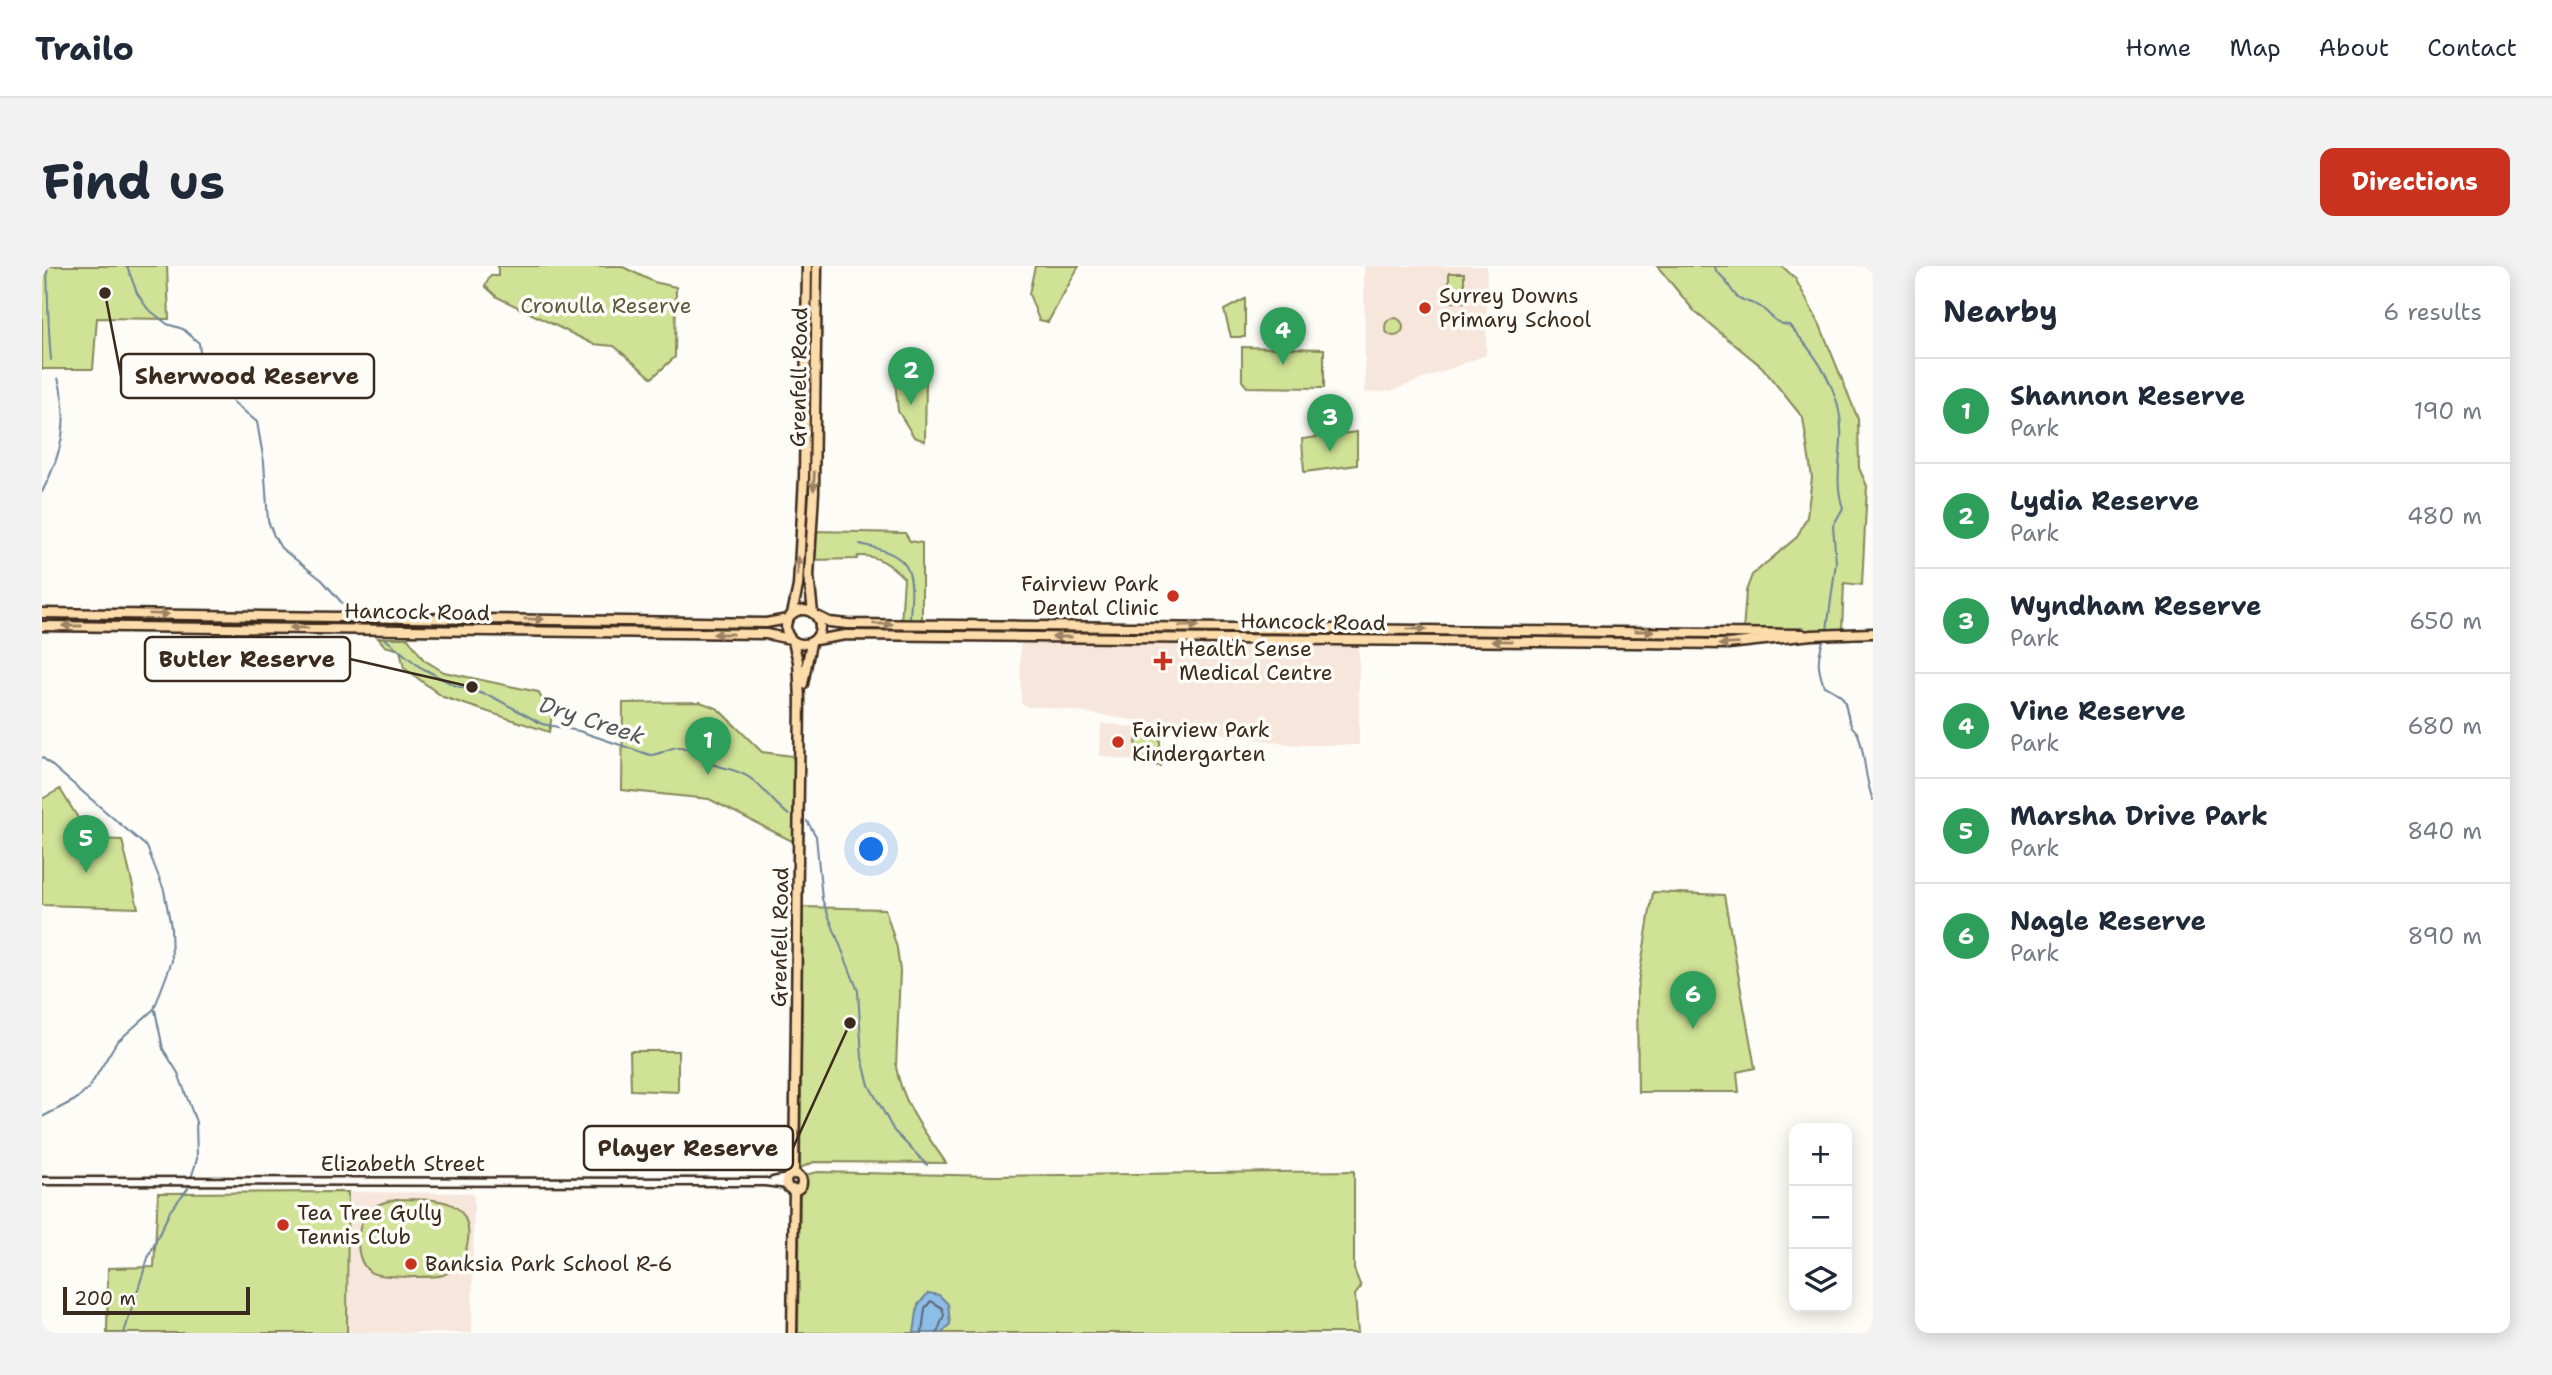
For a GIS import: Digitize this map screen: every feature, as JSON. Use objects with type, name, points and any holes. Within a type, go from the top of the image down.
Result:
[{"type":"main road","name":"Grenfell Road","points":[[790,617],[798,586],[807,266]]},
{"type":"main road","name":"Grenfell Road","points":[[815,614],[809,576],[817,266]]},
{"type":"main road","points":[[807,282],[817,282]]},
{"type":"main road","points":[[801,518],[812,518]]},
{"type":"main road","points":[[803,610],[815,614],[821,628],[813,642],[802,645],[792,640],[786,629],[790,617],[803,610]]},
{"type":"main road","name":"Hancock Road","points":[[42,614],[766,623],[790,617]]},
{"type":"main road","name":"Hancock Road","points":[[815,614],[829,622],[848,624],[1782,632],[1821,635]]},
{"type":"main road","points":[[220,615],[220,626]]},
{"type":"main road","points":[[994,625],[1010,630],[1017,636],[1034,625]]},
{"type":"main road","name":"Hancock Road","points":[[42,626],[766,634],[792,640]]},
{"type":"main road","points":[[1107,637],[1121,626],[1130,634],[1142,638]]},
{"type":"main road","name":"Hancock Road","points":[[813,642],[836,635],[1728,644],[1821,635],[1873,636]]},
{"type":"main road","name":"Grenfell Road","points":[[792,640],[798,662],[800,700],[791,1182],[792,1333]]},
{"type":"main road","name":"Grenfell Road","points":[[800,700],[813,642]]},
{"type":"street","name":"Elizabeth Street","points":[[42,1181],[791,1182]]},
{"type":"shaded area","name":"Surrey Downs Primary School","points":[[1364,266],[1487,266],[1486,355],[1391,391],[1365,393]]},
{"type":"shaded area","points":[[1027,640],[1359,643],[1359,745],[1297,745],[1047,707],[1027,707],[1021,703],[1020,646]]},
{"type":"shaded area","name":"Fairview Park Kindergarten","points":[[1101,723],[1138,728],[1134,761],[1100,756]]},
{"type":"shaded area","name":"Banksia Park School R-6","points":[[350,1192],[471,1193],[474,1196],[472,1333],[348,1333]]},
{"type":"green space","points":[[42,266],[167,266],[169,319],[97,318],[93,369],[42,369]]},
{"type":"green space","name":"Cronulla Reserve","points":[[498,266],[621,266],[654,282],[676,287],[675,357],[652,378],[614,346],[593,344],[497,297],[485,286],[490,276],[498,276]]},
{"type":"green space","points":[[1035,266],[1079,266],[1048,322],[1039,320],[1029,294]]},
{"type":"green space","points":[[1657,266],[1782,266],[1795,278],[1820,325],[1858,419],[1859,468],[1867,486],[1862,585],[1844,583],[1842,630],[1743,632],[1746,591],[1752,575],[1797,537],[1807,517],[1812,478],[1803,418],[1762,367],[1695,312]]},
{"type":"green space","points":[[1449,273],[1464,273],[1464,302],[1449,302]]},
{"type":"green space","points":[[1245,299],[1245,337],[1231,337],[1224,310]]},
{"type":"green space","points":[[1394,318],[1400,321],[1403,327],[1400,333],[1394,336],[1388,333],[1385,327],[1388,321]]},
{"type":"green space","points":[[1242,347],[1324,349],[1324,388],[1247,387],[1242,381]]},
{"type":"green space","points":[[895,380],[926,380],[925,441],[914,437],[898,411]]},
{"type":"green space","points":[[1357,432],[1357,465],[1304,472],[1302,439]]},
{"type":"green space","points":[[813,531],[905,533],[910,541],[922,543],[922,624],[901,624],[904,578],[894,569],[883,561],[865,556],[858,556],[857,559],[811,560]]},
{"type":"green space","points":[[378,638],[408,638],[424,660],[444,672],[538,692],[552,716],[549,732],[443,697],[404,668],[400,650],[385,646]]},
{"type":"green space","points":[[700,702],[717,708],[762,752],[792,756],[795,763],[795,837],[792,841],[709,799],[622,790],[623,703]]},
{"type":"green space","points":[[1138,728],[1160,731],[1160,766],[1134,761]]},
{"type":"green space","points":[[60,789],[91,839],[122,840],[138,908],[42,905],[42,799]]},
{"type":"green space","points":[[1653,892],[1724,895],[1755,1068],[1737,1072],[1739,1092],[1638,1092],[1637,990]]},
{"type":"green space","points":[[803,907],[885,909],[897,948],[900,971],[896,1067],[899,1081],[916,1118],[946,1163],[814,1162],[800,1168]]},
{"type":"green space","points":[[630,1051],[678,1051],[678,1092],[631,1090]]},
{"type":"green space","points":[[1354,1171],[1354,1269],[1361,1287],[1355,1295],[1358,1333],[798,1333],[800,1192],[804,1175],[818,1172],[995,1176]]},
{"type":"green space","points":[[348,1192],[347,1333],[107,1333],[108,1268],[154,1267],[158,1193]]},
{"type":"green space","points":[[396,1199],[441,1201],[454,1206],[462,1213],[468,1232],[468,1243],[459,1263],[452,1270],[437,1276],[394,1276],[375,1274],[365,1266],[358,1243],[364,1219],[377,1205]]},
{"type":"water","points":[[928,1293],[939,1295],[948,1304],[950,1324],[942,1333],[914,1333],[918,1305]]},
{"type":"waterway","points":[[47,266],[51,360]]},
{"type":"waterway","name":"Dry Creek","points":[[127,266],[137,293],[147,308],[167,324],[183,329],[199,343],[202,370],[214,387]]},
{"type":"waterway","points":[[1715,266],[1736,296],[1762,308],[1777,321],[1789,325],[1819,363],[1834,392],[1841,422],[1839,482],[1843,508],[1833,526],[1836,562],[1827,630]]},
{"type":"waterway","points":[[42,492],[55,464],[62,436],[62,393],[58,378]]},
{"type":"waterway","name":"Dry Creek","points":[[232,401],[257,422],[264,462],[268,521],[274,536],[281,548],[322,580],[349,611]]},
{"type":"waterway","points":[[860,544],[890,553],[906,566],[911,586],[910,617]]},
{"type":"waterway","name":"Dry Creek","points":[[384,638],[420,667],[454,685],[493,697],[542,724],[579,731],[650,755],[676,747],[687,749],[704,761],[750,778],[789,815]]},
{"type":"waterway","points":[[1824,638],[1819,662],[1824,686],[1839,694],[1845,702],[1848,718],[1858,734],[1873,800]]},
{"type":"waterway","points":[[42,757],[147,847],[164,890],[171,927],[172,961],[154,1009],[116,1043],[89,1088],[75,1100],[42,1117]]},
{"type":"waterway","name":"Dry Creek","points":[[807,821],[816,836],[822,899],[858,991],[862,1058],[869,1085],[894,1131],[927,1165]]},
{"type":"waterway","points":[[124,1333],[148,1258],[170,1211],[188,1188],[197,1159],[196,1122],[178,1073],[163,1049],[155,1010]]},
{"type":"place","name":"Sherwood Reserve","points":[[105,293]]},
{"type":"place","name":"Surrey Downs Primary School","points":[[1425,308]]},
{"type":"place","name":"Vine Reserve","points":[[1283,365]]},
{"type":"place","name":"Lydia Reserve","points":[[911,405]]},
{"type":"place","name":"Wyndham Reserve","points":[[1330,452]]},
{"type":"place","name":"Fairview Park Dental Clinic","points":[[1173,596]]},
{"type":"place","name":"Health Sense Medical Centre","points":[[1163,661]]},
{"type":"place","name":"Butler Reserve","points":[[472,687]]},
{"type":"place","name":"Fairview Park Kindergarten","points":[[1118,742]]},
{"type":"place","name":"Shannon Reserve","points":[[708,775]]},
{"type":"place","name":"Marsha Drive Park","points":[[86,873]]},
{"type":"place","name":"Player Reserve","points":[[850,1023]]},
{"type":"place","name":"Nagle Reserve","points":[[1693,1029]]},
{"type":"place","name":"Tea Tree Gully Tennis Club","points":[[283,1225]]},
{"type":"place","name":"Banksia Park School R-6","points":[[411,1264]]}]
